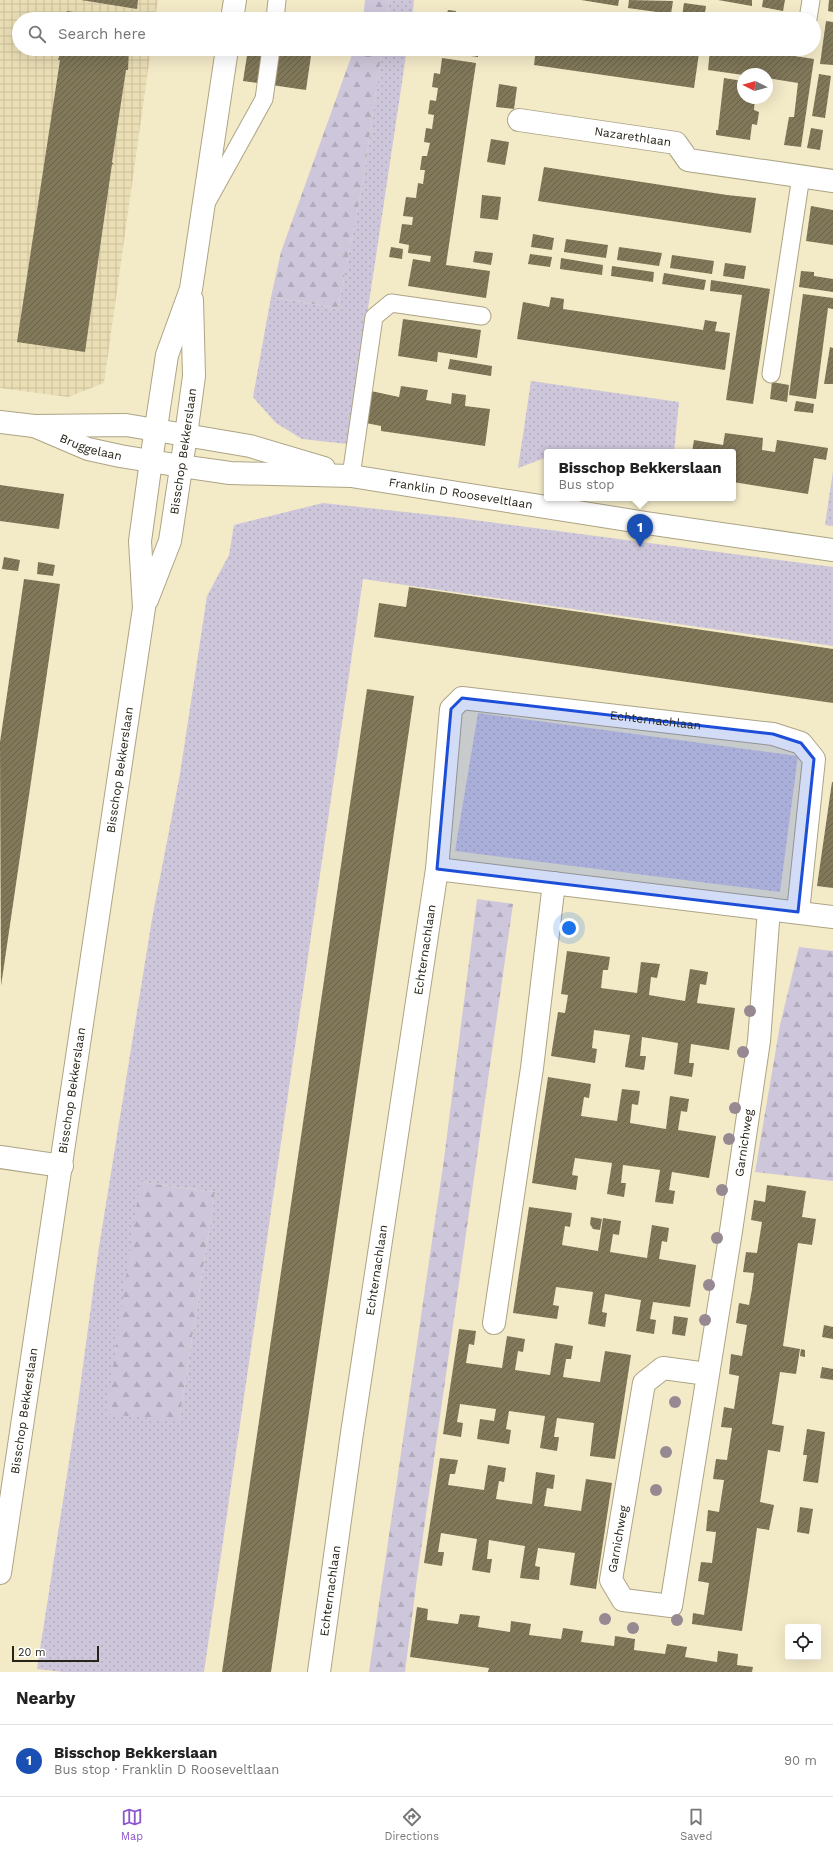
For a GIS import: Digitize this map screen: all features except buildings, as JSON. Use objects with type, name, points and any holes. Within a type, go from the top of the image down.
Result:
[{"type":"street","points":[[233,12],[235,0]]},
{"type":"street","name":"Bisschop Bekkerslaan","points":[[0,1573],[62,1166],[144,608],[140,541],[151,461],[167,355],[191,289],[226,56]]},
{"type":"street","name":"Nazarethlaan","points":[[519,120],[676,143],[688,160],[833,181]]},
{"type":"street","name":"Bisschop Bekkerslaan","points":[[144,608],[170,541],[186,435],[194,376],[191,289]]},
{"type":"street","name":"Bruggelaan","points":[[0,422],[34,426],[126,426],[186,435]]},
{"type":"street","name":"Bruggelaan","points":[[34,426],[88,449],[181,466]]},
{"type":"street","name":"Franklin D Rooseveltlaan","points":[[186,435],[250,446],[350,476]]},
{"type":"street","name":"Franklin D Rooseveltlaan","points":[[181,466],[230,473],[350,476],[646,523],[833,550]]},
{"type":"street","name":"Echternachlaan","points":[[319,1672],[351,1441],[437,869],[451,709],[462,698],[773,734],[801,743],[814,760],[798,912]]},
{"type":"street","points":[[437,869],[798,912],[833,918]]},
{"type":"street","points":[[494,1323],[532,1068],[554,883]]},
{"type":"street","name":"Garnichweg","points":[[707,1374],[663,1368],[644,1382],[611,1580],[623,1600],[671,1606],[707,1374],[731,1232],[759,1041],[769,909]]},
{"type":"street","points":[[0,1157],[62,1166]]},
{"type":"lane","points":[[276,12],[277,0]]},
{"type":"lane","points":[[809,12],[810,0]]},
{"type":"lane","points":[[204,207],[264,99],[270,56]]},
{"type":"lane","points":[[771,374],[801,176]]},
{"type":"lane","points":[[350,476],[374,317],[392,303],[482,316]]},
{"type":"highlighted area","points":[[462,698],[773,734],[801,743],[814,759],[798,912],[437,869],[451,709]]},
{"type":"shaded area","points":[[0,0],[158,0],[156,12],[12,12],[12,56],[150,56],[104,383],[68,397],[0,388]]},
{"type":"green space","points":[[365,0],[389,0],[387,12],[364,12]]},
{"type":"green space","points":[[389,0],[414,0],[413,12],[387,12]]},
{"type":"green space","points":[[351,56],[381,56],[363,182],[338,308],[271,297],[281,252]]},
{"type":"green space","points":[[381,56],[406,56],[347,444],[302,439],[276,423],[253,397],[271,297],[338,308],[363,182]]},
{"type":"green space","points":[[531,381],[679,402],[674,449],[544,449],[544,458],[518,468]]},
{"type":"green space","points":[[833,471],[833,526],[825,525]]},
{"type":"green space","points":[[323,503],[451,517],[833,567],[833,646],[363,579],[204,1672],[63,1672],[37,1669],[77,1410],[99,1247],[152,919],[180,774],[207,596],[229,555],[234,525]],"holes":[[[140,1182],[215,1192],[179,1421]]]},
{"type":"green space","points":[[478,713],[798,756],[780,892],[455,851]]},
{"type":"green space","points":[[477,899],[513,904],[417,1578],[405,1672],[369,1672],[444,1159]]},
{"type":"green space","points":[[799,947],[833,951],[833,1181],[755,1172],[780,1025]]},
{"type":"green space","points":[[140,1182],[215,1192],[179,1421],[106,1414]]},
{"type":"place","name":"Bisschop Bekkerslaan","points":[[640,547]]}]
